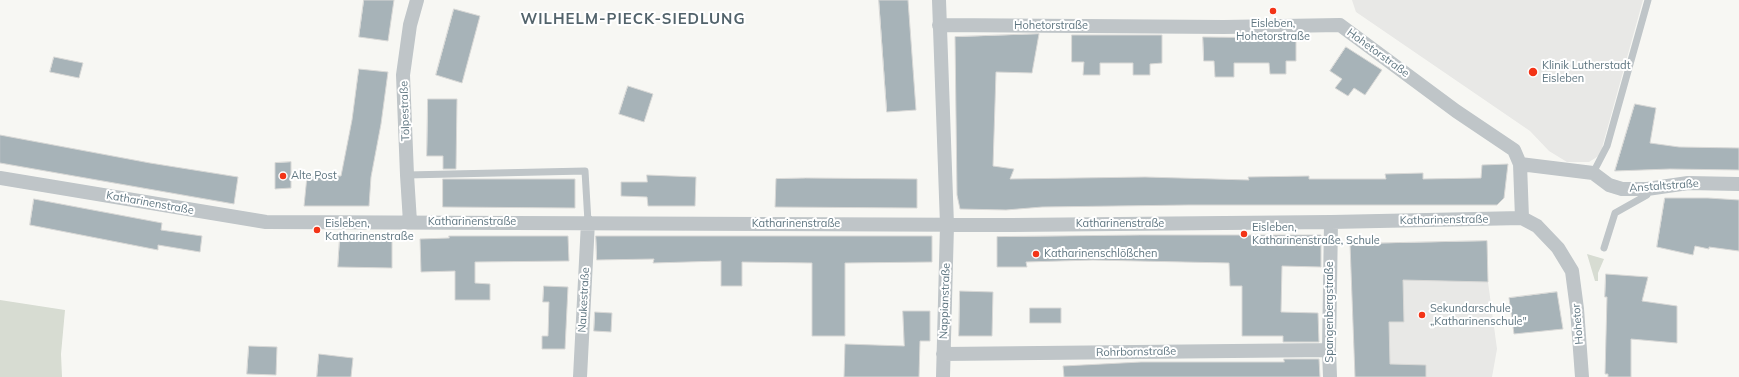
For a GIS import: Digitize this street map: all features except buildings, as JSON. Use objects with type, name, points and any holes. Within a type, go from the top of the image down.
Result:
[{"type":"street","name":"Tölpestraße","points":[[410,222],[403,75],[410,25],[417,0]]},
{"type":"street","name":"Nappianstraße","points":[[939,0],[947,225],[943,377]]},
{"type":"street","name":"Hohetorstraße","points":[[939,25],[1216,27],[1340,25],[1456,111],[1514,150],[1520,164]]},
{"type":"street","points":[[1522,218],[1520,164],[1594,173]]},
{"type":"street","name":"Anstaltstraße","points":[[1594,173],[1609,185],[1622,189],[1647,189],[1688,183],[1739,184]]},
{"type":"street","name":"Katharinenstraße","points":[[0,178],[266,222],[588,222],[947,225],[1331,222],[1522,218]]},
{"type":"street","name":"Hohetor","points":[[1522,218],[1537,226],[1558,248],[1572,271],[1577,309],[1582,377]]},
{"type":"street","name":"Naukestraße","points":[[580,377],[588,222]]},
{"type":"street","name":"Spangenbergstraße","points":[[1330,377],[1331,222]]},
{"type":"street","name":"Rohrbornstraße","points":[[943,354],[1329,350]]},
{"type":"lane","points":[[1594,173],[1607,146],[1648,0]]},
{"type":"lane","points":[[407,175],[585,171],[588,222]]},
{"type":"lane","points":[[1604,248],[1615,213],[1647,195],[1647,189]]},
{"type":"shaded area","name":"Klinik Lutherstadt Eisleben","points":[[1352,0],[1643,0],[1600,155],[1589,162],[1567,162],[1549,151],[1530,131],[1356,12]]},
{"type":"shaded area","name":"Sekundarschule „Katharinenschule\"","points":[[1487,241],[1488,282],[1497,349],[1492,377],[1355,377],[1350,244]]},
{"type":"shaded area","points":[[1587,254],[1604,259],[1598,273],[1598,281],[1595,281]]},
{"type":"shaded area","points":[[0,300],[65,310],[61,354],[62,377],[0,377]]},
{"type":"place","name":"Eisleben, Hohetorstraße","points":[[1273,11]]},
{"type":"place","name":"Klinik Lutherstadt Eisleben","points":[[1533,72]]},
{"type":"place","name":"Alte Post","points":[[283,176]]},
{"type":"place","name":"Eisleben, Katharinenstraße","points":[[317,230]]},
{"type":"place","name":"Eisleben, Katharinenstraße, Schule","points":[[1244,234]]},
{"type":"place","name":"Katharinenschlößchen","points":[[1036,254]]},
{"type":"place","name":"Sekundarschule „Katharinenschule\"","points":[[1422,315]]},
{"type":"district","name":"WILHELM-PIECK-SIEDLUNG","points":[[633,19]]}]
